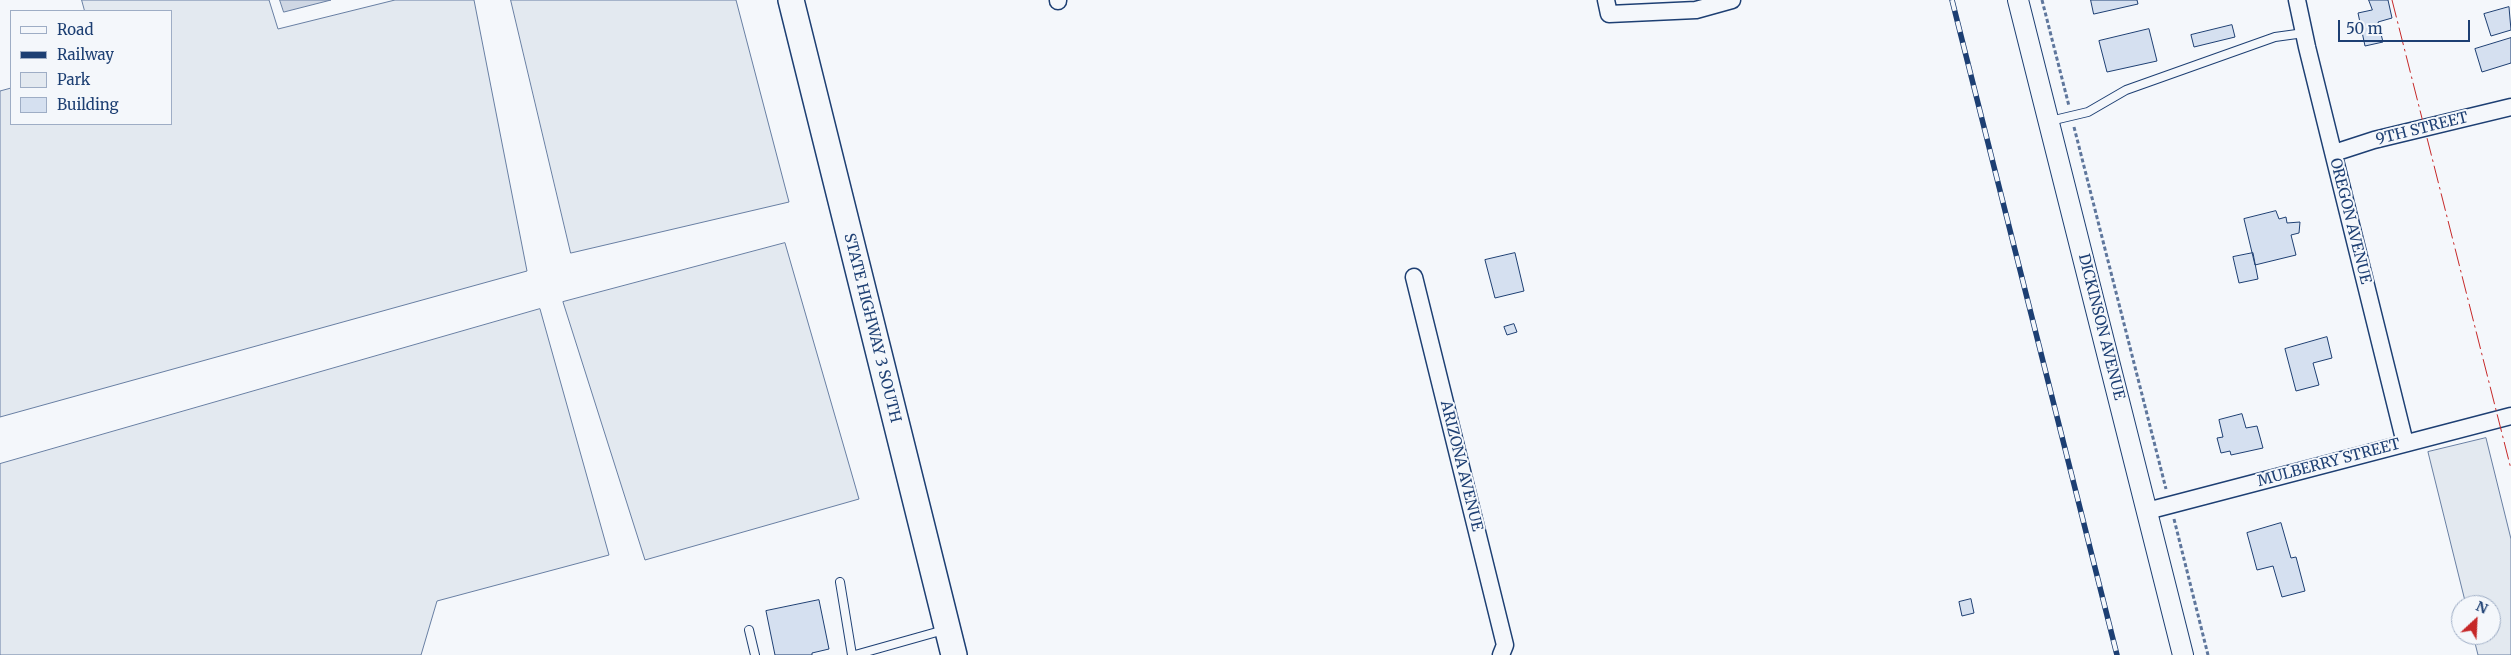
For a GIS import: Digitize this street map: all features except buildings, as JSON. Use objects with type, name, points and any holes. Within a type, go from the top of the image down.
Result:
[{"type":"main road","name":"STATE HIGHWAY 3 SOUTH","points":[[790,0],[954,655]]},
{"type":"street","points":[[1607,7],[1696,10],[1732,0]]},
{"type":"street","name":"DICKINSON AVENUE","points":[[2018,0],[2183,655]]},
{"type":"street","name":"OREGON AVENUE","points":[[2297,0],[2405,443]]},
{"type":"street","name":"9TH STREET","points":[[2334,154],[2374,140],[2511,107]]},
{"type":"street","name":"ARIZONA AVENUE","points":[[1414,277],[1505,645],[1501,655]]},
{"type":"street","name":"MULBERRY STREET","points":[[2147,510],[2511,416]]},
{"type":"lane","points":[[2048,121],[2088,112],[2126,90],[2275,36],[2304,33]]},
{"type":"lane","points":[[840,582],[854,655],[948,629]]},
{"type":"lane","points":[[749,630],[755,655]]},
{"type":"path","points":[[2042,0],[2208,655]]},
{"type":"green space","points":[[82,0],[269,0],[278,29],[395,0],[474,0],[527,271],[0,417],[0,91],[10,88],[10,125],[172,125],[172,10],[85,10]]},
{"type":"green space","points":[[511,0],[736,0],[789,202],[571,253]]},
{"type":"green space","points":[[785,243],[859,499],[645,560],[563,302]]},
{"type":"green space","points":[[540,309],[609,555],[437,601],[421,655],[0,655],[0,464]]},
{"type":"green space","points":[[2486,438],[2511,539],[2511,655],[2478,655],[2476,645],[2501,645],[2501,595],[2464,595],[2428,452]]},
{"type":"shaded area","points":[[280,0],[331,0],[284,12]]},
{"type":"railway","points":[[1952,0],[2117,655]]},
{"type":"power","points":[[2392,0],[2511,469]]}]
